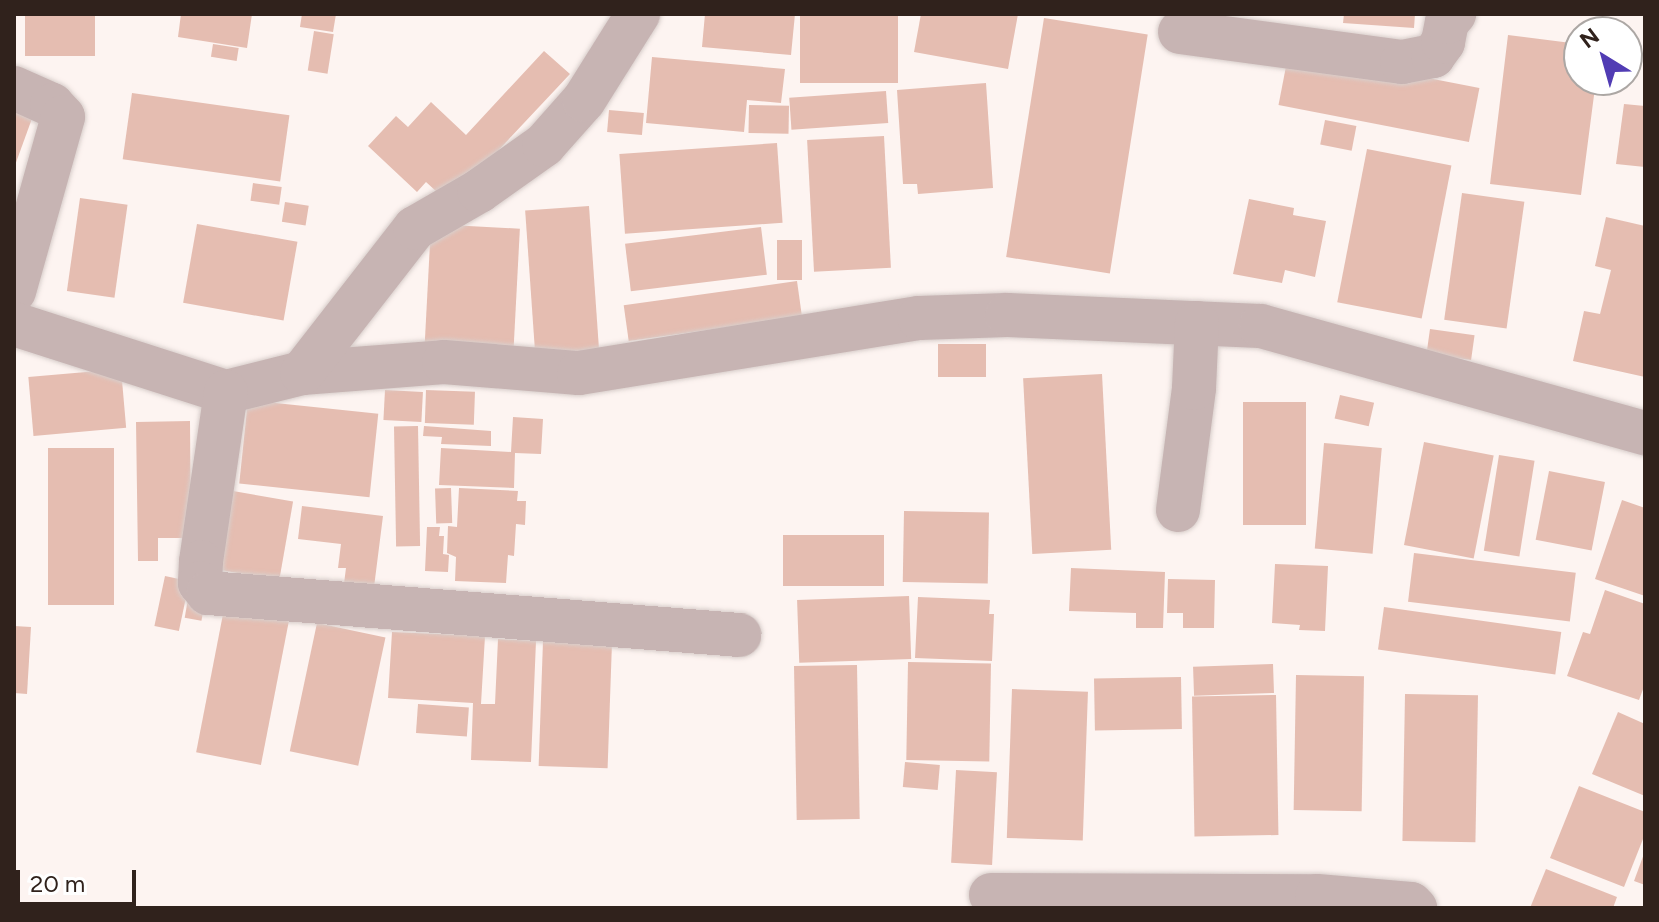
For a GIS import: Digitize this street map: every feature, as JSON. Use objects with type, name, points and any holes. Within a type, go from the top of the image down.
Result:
[{"type":"street","points":[[302,373],[415,228],[479,191],[544,145],[584,100],[638,14]]},
{"type":"street","points":[[1180,32],[1402,62],[1433,56],[1443,42],[1447,22],[1454,14]]},
{"type":"street","points":[[14,88],[52,105],[63,117],[14,291]]},
{"type":"street","points":[[14,324],[226,392],[302,373],[444,362],[579,373],[919,318],[1007,315],[1261,326],[1645,433]]},
{"type":"street","points":[[1178,510],[1194,388],[1197,323]]},
{"type":"street","points":[[226,392],[201,562],[200,583],[208,593],[739,635]]},
{"type":"street","points":[[991,895],[1317,896],[1411,904],[1415,908]]},
{"type":"building","points":[[25,14],[95,14],[95,56],[25,56]]},
{"type":"building","points":[[181,14],[252,14],[247,48],[178,37]]},
{"type":"building","points":[[302,14],[336,14],[333,32],[300,27]]},
{"type":"building","points":[[705,14],[795,14],[791,55],[702,47]]},
{"type":"building","points":[[800,14],[898,14],[898,83],[800,83]]},
{"type":"building","points":[[921,14],[1018,14],[1008,69],[914,52]]},
{"type":"building","points":[[1344,14],[1415,14],[1414,28],[1343,23]]},
{"type":"building","points":[[1044,18],[1148,34],[1110,273],[1006,257]]},
{"type":"building","points":[[314,31],[334,34],[327,74],[308,71]]},
{"type":"building","points":[[1508,35],[1563,42],[1563,96],[1594,96],[1581,195],[1490,184]]},
{"type":"building","points":[[213,44],[239,48],[237,61],[211,57]]},
{"type":"building","points":[[544,51],[570,74],[449,203],[426,182],[417,192],[368,146],[396,116],[408,127],[431,102],[466,135]]},
{"type":"building","points":[[1289,51],[1479,88],[1469,142],[1279,105]]},
{"type":"building","points":[[652,57],[785,69],[781,103],[747,100],[744,132],[646,123]]},
{"type":"building","points":[[986,83],[993,188],[918,194],[917,184],[903,184],[897,90]]},
{"type":"building","points":[[886,91],[888,123],[791,130],[789,98]]},
{"type":"building","points":[[132,93],[289,115],[280,181],[123,159]]},
{"type":"building","points":[[14,94],[38,102],[14,168]]},
{"type":"building","points":[[1624,104],[1645,106],[1645,167],[1616,164]]},
{"type":"building","points":[[749,105],[789,106],[789,134],[749,133]]},
{"type":"building","points":[[609,110],[644,113],[642,135],[607,132]]},
{"type":"building","points":[[1325,120],[1356,126],[1352,151],[1320,145]]},
{"type":"building","points":[[884,136],[891,268],[814,272],[807,140]]},
{"type":"building","points":[[777,143],[783,223],[625,234],[619,154]]},
{"type":"building","points":[[1367,149],[1451,165],[1422,319],[1337,302]]},
{"type":"building","points":[[253,183],[282,187],[279,205],[250,201]]},
{"type":"building","points":[[1462,193],[1524,202],[1507,329],[1444,320]]},
{"type":"building","points":[[80,198],[128,205],[114,298],[67,291]]},
{"type":"building","points":[[1249,199],[1294,208],[1293,215],[1326,221],[1315,277],[1285,270],[1282,283],[1233,274]]},
{"type":"building","points":[[285,202],[309,206],[306,226],[282,222]]},
{"type":"building","points":[[589,206],[599,351],[535,355],[525,210]]},
{"type":"building","points":[[1606,217],[1645,226],[1645,377],[1573,361],[1584,311],[1600,314],[1611,270],[1595,266]]},
{"type":"building","points":[[197,224],[297,242],[284,320],[183,303]]},
{"type":"building","points":[[431,224],[520,229],[513,356],[424,352]]},
{"type":"building","points":[[761,227],[767,275],[631,291],[625,244]]},
{"type":"building","points":[[777,240],[802,240],[802,280],[777,280]]},
{"type":"building","points":[[797,281],[802,317],[629,341],[624,305]]},
{"type":"building","points":[[1430,329],[1475,335],[1471,360],[1427,354]]},
{"type":"building","points":[[938,344],[986,344],[986,377],[938,377]]},
{"type":"building","points":[[121,369],[126,428],[33,436],[28,377]]},
{"type":"building","points":[[1102,374],[1111,550],[1032,554],[1023,378]]},
{"type":"building","points":[[385,390],[423,392],[421,422],[383,420]]},
{"type":"building","points":[[426,390],[475,392],[474,425],[425,423]]},
{"type":"building","points":[[1340,395],[1374,403],[1369,426],[1335,418]]},
{"type":"building","points":[[248,400],[378,414],[370,497],[239,484]]},
{"type":"building","points":[[1243,402],[1306,402],[1306,525],[1243,525]]},
{"type":"building","points":[[513,417],[543,419],[541,454],[515,453],[514,488],[439,485],[441,448],[511,452]]},
{"type":"building","points":[[190,421],[191,538],[158,538],[158,561],[138,561],[136,422]]},
{"type":"building","points":[[394,426],[418,426],[420,546],[396,546]]},
{"type":"building","points":[[424,426],[491,431],[491,446],[441,444],[442,437],[423,436]]},
{"type":"building","points":[[1424,442],[1494,456],[1474,559],[1404,545]]},
{"type":"building","points":[[1324,443],[1382,448],[1373,554],[1315,549]]},
{"type":"building","points":[[48,448],[114,448],[114,605],[48,605]]},
{"type":"building","points":[[1499,455],[1535,461],[1519,556],[1484,551]]},
{"type":"building","points":[[1549,471],[1605,482],[1592,551],[1536,540]]},
{"type":"building","points":[[451,488],[452,523],[436,524],[435,489]]},
{"type":"building","points":[[459,488],[518,491],[517,501],[526,501],[525,525],[516,524],[514,556],[508,555],[506,583],[455,581],[456,557],[447,553],[448,526],[457,527]]},
{"type":"building","points":[[233,491],[293,502],[279,580],[219,570]]},
{"type":"building","points":[[1622,500],[1645,508],[1645,596],[1595,579]]},
{"type":"building","points":[[302,506],[383,516],[372,603],[342,599],[346,568],[338,568],[341,544],[298,539]]},
{"type":"building","points":[[904,511],[989,512],[988,583],[903,582]]},
{"type":"building","points":[[427,527],[440,527],[439,536],[444,536],[443,554],[449,555],[448,572],[425,571]]},
{"type":"building","points":[[783,535],[884,535],[884,586],[783,586]]},
{"type":"building","points":[[1414,553],[1576,573],[1570,621],[1408,602]]},
{"type":"building","points":[[1275,564],[1328,566],[1325,631],[1299,630],[1300,625],[1272,623]]},
{"type":"building","points":[[1071,568],[1165,572],[1163,628],[1136,628],[1136,613],[1069,611]]},
{"type":"building","points":[[165,576],[189,581],[179,631],[154,626]]},
{"type":"building","points":[[1168,579],[1215,580],[1214,628],[1183,628],[1183,613],[1167,613]]},
{"type":"building","points":[[1605,590],[1645,604],[1645,684],[1639,700],[1567,676],[1583,632],[1590,634]]},
{"type":"building","points":[[909,596],[911,659],[799,663],[797,600]]},
{"type":"building","points":[[918,597],[990,600],[989,614],[994,614],[992,661],[915,658]]},
{"type":"building","points":[[188,599],[205,602],[201,621],[185,618]]},
{"type":"building","points":[[1384,607],[1561,632],[1555,674],[1378,650]]},
{"type":"building","points":[[224,609],[289,622],[261,765],[196,752]]},
{"type":"building","points":[[317,623],[385,638],[358,766],[290,751]]},
{"type":"building","points":[[14,626],[31,627],[27,694],[14,693]]},
{"type":"building","points":[[392,632],[485,636],[481,704],[495,704],[498,639],[536,641],[531,762],[471,760],[473,703],[388,698]]},
{"type":"building","points":[[543,641],[612,643],[608,768],[539,766]]},
{"type":"building","points":[[908,662],[991,663],[989,761],[906,760]]},
{"type":"building","points":[[1273,664],[1274,693],[1194,696],[1193,667]]},
{"type":"building","points":[[857,665],[860,819],[797,820],[794,666]]},
{"type":"building","points":[[1296,675],[1364,676],[1362,811],[1294,810]]},
{"type":"building","points":[[1181,677],[1182,729],[1095,731],[1094,679]]},
{"type":"building","points":[[1012,689],[1088,692],[1083,841],[1007,838]]},
{"type":"building","points":[[1405,694],[1478,695],[1475,842],[1402,841]]},
{"type":"building","points":[[1276,695],[1278,835],[1194,836],[1192,696]]},
{"type":"building","points":[[418,704],[469,708],[467,736],[416,733]]},
{"type":"building","points":[[1618,712],[1645,724],[1645,796],[1592,774]]},
{"type":"building","points":[[905,762],[940,765],[938,790],[903,787]]},
{"type":"building","points":[[956,770],[997,772],[992,865],[951,863]]},
{"type":"building","points":[[1579,786],[1645,812],[1645,834],[1624,887],[1550,858]]},
{"type":"building","points":[[1645,851],[1645,885],[1634,881]]},
{"type":"building","points":[[1546,869],[1617,897],[1613,908],[1530,908]]}]
